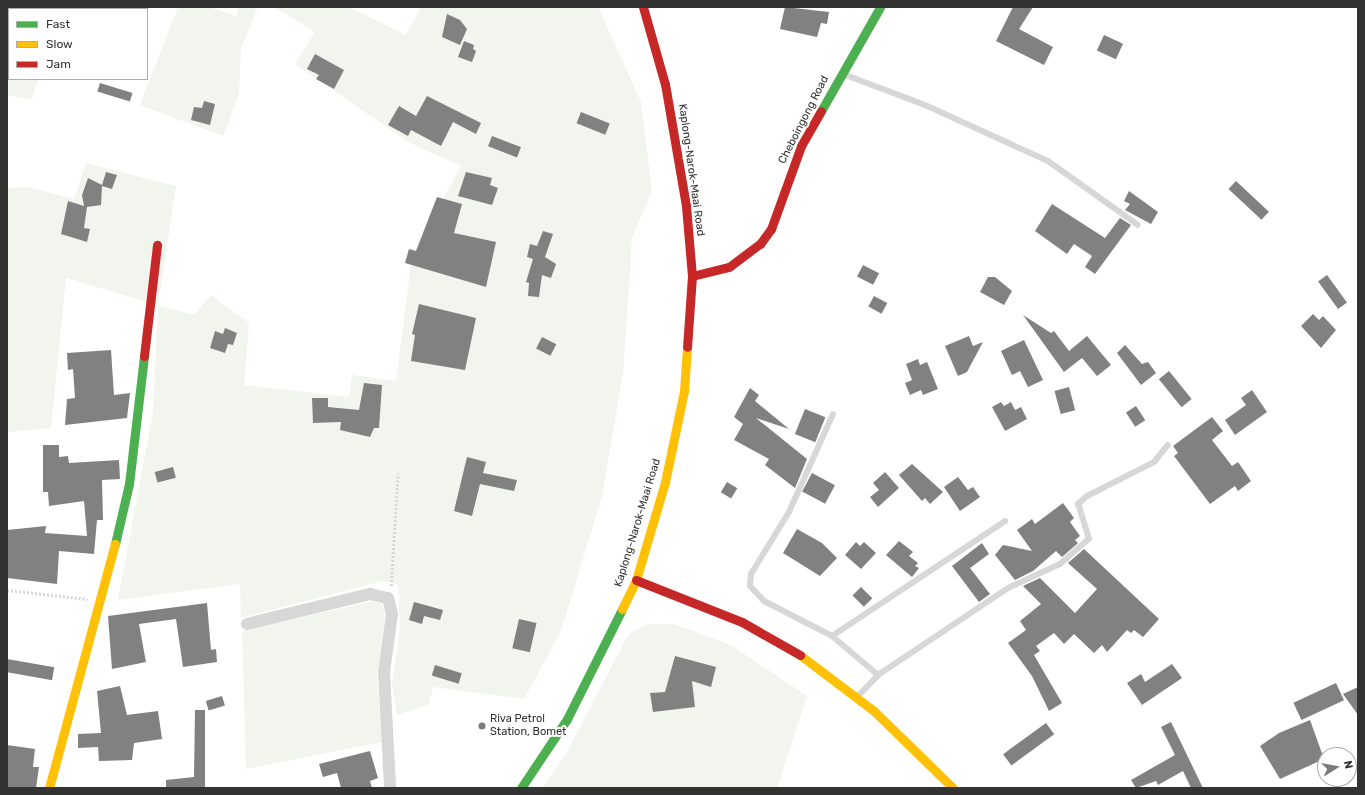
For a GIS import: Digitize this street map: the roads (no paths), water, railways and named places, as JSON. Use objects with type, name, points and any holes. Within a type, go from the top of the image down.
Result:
[{"type":"main road","name":"Kaplong-Narok-Maai Road","points":[[521,788],[567,719],[619,618],[636,580],[665,482],[684,391],[692,276],[676,137],[666,84],[643,7]]},
{"type":"main road","name":"Cheboingong Road","points":[[692,276],[729,267],[760,244],[771,229],[802,146],[880,7]]},
{"type":"main road","points":[[49,788],[102,600],[129,484],[157,245]]},
{"type":"main road","points":[[636,580],[773,638],[815,663],[858,696],[953,788]]},
{"type":"street","points":[[247,624],[370,594],[388,598],[392,614],[384,672],[390,788]]},
{"type":"lane","points":[[842,74],[925,104],[1048,160],[1138,226]]},
{"type":"lane","points":[[833,414],[789,512],[751,574],[750,586],[764,601],[832,636],[878,675]]},
{"type":"lane","points":[[858,696],[878,675],[1008,588],[1060,564],[1089,539],[1078,504],[1087,496],[1154,462],[1168,445]]},
{"type":"lane","points":[[832,636],[1005,521]]},
{"type":"place","name":"Riva Petrol Station, Bomet","points":[[482,726]]}]
